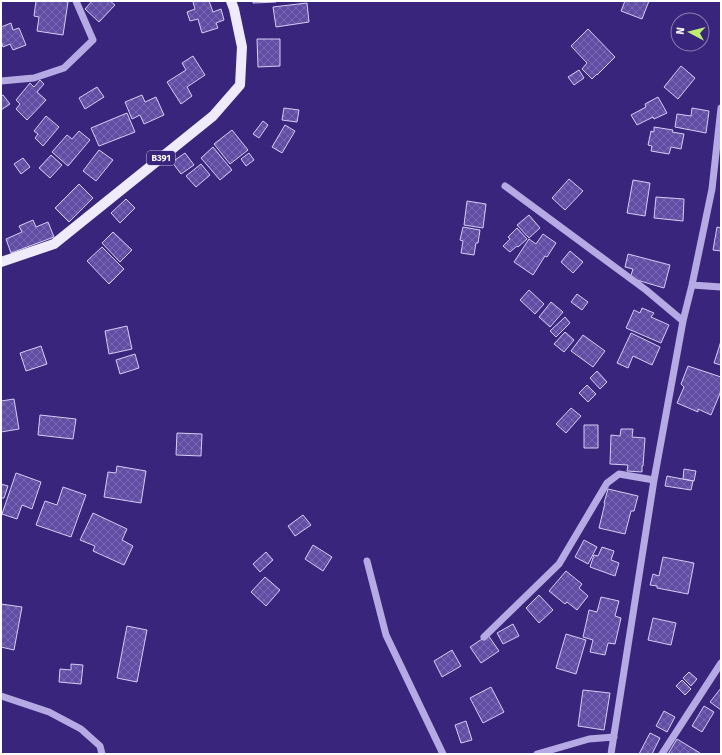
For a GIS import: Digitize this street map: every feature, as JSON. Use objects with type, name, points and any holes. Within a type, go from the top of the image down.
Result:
[{"type":"main road","name":"B391","points":[[1,262],[54,244],[213,116],[240,85],[242,47],[231,1]]},
{"type":"street","points":[[1,81],[34,78],[64,68],[93,40],[76,1]]},
{"type":"street","points":[[611,754],[654,480],[683,321],[712,189],[721,108]]},
{"type":"street","points":[[504,186],[646,290],[683,321]]},
{"type":"street","points":[[692,285],[721,287]]},
{"type":"street","points":[[484,637],[559,564],[608,483],[619,474],[654,480]]},
{"type":"street","points":[[367,561],[386,635],[443,754]]},
{"type":"street","points":[[662,754],[721,663]]},
{"type":"street","points":[[1,696],[49,712],[81,729],[100,746],[102,754]]},
{"type":"street","points":[[537,754],[589,739],[614,737]]},
{"type":"building","points":[[36,1],[68,2],[63,35],[37,31],[39,17],[34,16]]},
{"type":"building","points":[[92,1],[110,1],[115,5],[99,22],[85,9]]},
{"type":"building","points":[[209,1],[213,12],[221,9],[224,20],[216,23],[218,28],[202,33],[198,19],[190,21],[187,12],[195,9],[193,2]]},
{"type":"building","points":[[253,1],[276,1],[276,2],[253,3]]},
{"type":"building","points":[[625,1],[649,1],[642,19],[621,11]]},
{"type":"building","points":[[307,3],[309,22],[276,27],[273,7]]},
{"type":"building","points":[[11,23],[13,30],[19,28],[26,45],[13,50],[10,44],[3,47],[1,41],[1,27]]},
{"type":"building","points":[[588,29],[615,57],[592,79],[582,69],[587,63],[571,46]]},
{"type":"building","points":[[257,39],[280,39],[280,66],[258,67]]},
{"type":"building","points":[[193,56],[205,75],[187,87],[192,96],[181,104],[167,82],[186,70],[182,63]]},
{"type":"building","points":[[681,66],[695,78],[678,99],[664,87]]},
{"type":"building","points":[[579,70],[584,78],[574,85],[568,77]]},
{"type":"building","points":[[40,80],[44,84],[37,92],[46,100],[27,120],[16,109],[20,104],[16,100],[30,83],[34,87]]},
{"type":"building","points":[[97,87],[104,97],[85,109],[79,98]]},
{"type":"building","points":[[3,95],[10,104],[1,110],[1,96]]},
{"type":"building","points":[[142,95],[145,102],[156,97],[164,115],[144,124],[140,115],[132,119],[125,102]]},
{"type":"building","points":[[658,97],[667,113],[654,119],[653,117],[637,125],[631,115],[646,107],[645,104]]},
{"type":"building","points":[[284,108],[299,110],[297,122],[282,120]]},
{"type":"building","points":[[692,108],[709,111],[706,133],[675,127],[677,114],[691,116]]},
{"type":"building","points":[[127,113],[135,132],[99,146],[91,128]]},
{"type":"building","points":[[46,116],[59,127],[43,146],[35,138],[38,134],[34,131]]},
{"type":"building","points":[[263,121],[268,125],[259,138],[253,134]]},
{"type":"building","points":[[285,125],[295,131],[282,153],[272,147]]},
{"type":"building","points":[[654,127],[673,130],[672,132],[684,134],[681,149],[671,147],[669,154],[651,151],[652,146],[648,145],[651,131],[654,132]]},
{"type":"building","points":[[232,130],[248,150],[230,164],[214,144]]},
{"type":"building","points":[[79,131],[90,140],[68,166],[52,152],[67,135],[72,139]]},
{"type":"building","points":[[213,147],[232,170],[220,180],[201,158]]},
{"type":"building","points":[[99,150],[113,160],[96,181],[83,171]]},
{"type":"building","points":[[185,153],[194,165],[181,174],[172,162]]},
{"type":"building","points":[[249,153],[254,160],[246,166],[241,159]]},
{"type":"building","points":[[51,155],[62,165],[50,178],[39,168]]},
{"type":"building","points":[[23,158],[30,167],[21,174],[14,164]]},
{"type":"building","points":[[201,164],[210,175],[196,187],[186,176]]},
{"type":"building","points":[[569,179],[583,191],[565,210],[552,198]]},
{"type":"building","points":[[633,180],[650,183],[645,216],[627,213]]},
{"type":"building","points":[[79,184],[93,198],[69,222],[55,208]]},
{"type":"building","points":[[656,197],[684,199],[683,221],[654,218]]},
{"type":"building","points":[[126,199],[135,208],[120,223],[111,213]]},
{"type":"building","points":[[467,201],[486,204],[483,228],[464,225]]},
{"type":"building","points":[[529,215],[540,228],[529,238],[517,225]]},
{"type":"building","points":[[33,220],[36,227],[48,222],[54,237],[11,253],[6,239],[22,232],[19,226]]},
{"type":"building","points":[[463,227],[480,230],[474,255],[461,253],[463,241],[460,240]]},
{"type":"building","points":[[717,227],[721,228],[721,251],[713,250]]},
{"type":"building","points":[[517,228],[527,239],[510,252],[503,246],[510,239],[508,237]]},
{"type":"building","points":[[113,232],[132,250],[120,262],[102,243]]},
{"type":"building","points":[[543,234],[556,243],[547,257],[545,256],[533,275],[514,262],[529,239],[536,244]]},
{"type":"building","points":[[102,247],[124,269],[109,284],[87,261]]},
{"type":"building","points":[[570,251],[583,262],[573,273],[561,262]]},
{"type":"building","points":[[628,254],[670,265],[664,288],[630,278],[633,269],[625,267]]},
{"type":"building","points":[[529,290],[544,304],[535,314],[520,300]]},
{"type":"building","points":[[577,294],[588,302],[582,310],[571,302]]},
{"type":"building","points":[[551,302],[563,312],[550,327],[539,317]]},
{"type":"building","points":[[642,308],[654,313],[651,317],[669,325],[661,343],[626,328],[634,310],[640,313]]},
{"type":"building","points":[[565,317],[570,323],[556,337],[550,331]]},
{"type":"building","points":[[127,326],[132,349],[109,354],[105,331]]},
{"type":"building","points":[[565,332],[574,340],[564,352],[554,344]]},
{"type":"building","points":[[631,333],[660,347],[652,365],[633,356],[628,368],[617,363]]},
{"type":"building","points":[[583,335],[605,351],[593,367],[571,351]]},
{"type":"building","points":[[721,341],[721,365],[714,363]]},
{"type":"building","points":[[41,346],[47,364],[26,371],[20,353]]},
{"type":"building","points":[[135,354],[139,368],[120,374],[116,360]]},
{"type":"building","points":[[688,366],[721,377],[721,391],[711,415],[698,409],[698,412],[677,403],[684,387],[681,384]]},
{"type":"building","points":[[597,371],[607,382],[600,389],[590,378]]},
{"type":"building","points":[[587,385],[596,394],[588,402],[579,393]]},
{"type":"building","points":[[14,399],[19,429],[1,432],[1,401]]},
{"type":"building","points":[[571,408],[581,416],[566,433],[556,424]]},
{"type":"building","points":[[40,415],[76,419],[73,439],[38,435]]},
{"type":"building","points":[[584,425],[598,425],[598,448],[584,448]]},
{"type":"building","points":[[621,429],[633,429],[632,437],[645,438],[642,472],[627,471],[628,465],[610,464],[611,435],[620,436]]},
{"type":"building","points":[[177,433],[202,434],[201,456],[176,455]]},
{"type":"building","points":[[117,466],[146,471],[141,503],[104,497],[108,472],[116,473]]},
{"type":"building","points":[[684,469],[696,471],[694,481],[683,479]]},
{"type":"building","points":[[16,473],[41,482],[32,509],[22,505],[17,519],[2,514]]},
{"type":"building","points":[[667,476],[693,481],[691,490],[665,486]]},
{"type":"building","points":[[1,484],[8,486],[4,498],[1,498]]},
{"type":"building","points":[[63,487],[86,495],[71,537],[36,525],[45,501],[57,505]]},
{"type":"building","points":[[608,489],[638,496],[634,511],[631,511],[625,534],[599,528]]},
{"type":"building","points":[[93,513],[127,529],[122,540],[133,546],[124,565],[93,551],[95,546],[80,540]]},
{"type":"building","points":[[303,515],[311,525],[295,536],[288,526]]},
{"type":"building","points":[[584,540],[597,547],[588,564],[575,557]]},
{"type":"building","points":[[313,545],[332,557],[323,571],[305,559]]},
{"type":"building","points":[[602,547],[614,551],[611,560],[619,563],[615,576],[590,567],[594,555],[598,556]]},
{"type":"building","points":[[266,552],[273,560],[260,572],[253,564]]},
{"type":"building","points":[[663,557],[694,563],[688,594],[657,588],[657,586],[650,585],[653,574],[659,576]]},
{"type":"building","points":[[566,571],[582,584],[579,588],[588,596],[577,610],[567,602],[565,604],[549,591]]},
{"type":"building","points":[[265,577],[280,590],[266,606],[251,592]]},
{"type":"building","points":[[539,595],[553,610],[539,623],[526,608]]},
{"type":"building","points":[[601,597],[619,601],[615,616],[621,618],[615,644],[608,643],[605,655],[590,652],[593,640],[583,637],[589,610],[597,612]]},
{"type":"building","points":[[1,604],[22,607],[14,650],[1,647]]},
{"type":"building","points":[[653,618],[676,623],[671,645],[648,640]]},
{"type":"building","points":[[513,624],[519,636],[503,644],[497,633]]},
{"type":"building","points":[[127,626],[147,630],[137,682],[117,678]]},
{"type":"building","points":[[566,634],[586,640],[576,674],[556,668]]},
{"type":"building","points":[[488,635],[499,651],[481,663],[470,647]]},
{"type":"building","points":[[452,650],[461,666],[442,677],[434,661]]},
{"type":"building","points":[[71,664],[83,665],[81,684],[59,682],[60,669],[71,670]]},
{"type":"building","points":[[689,672],[697,679],[691,686],[683,678]]},
{"type":"building","points":[[682,680],[691,689],[685,695],[676,686]]},
{"type":"building","points":[[491,687],[504,712],[483,723],[470,698]]},
{"type":"building","points":[[721,688],[721,710],[710,702]]},
{"type":"building","points":[[583,690],[610,693],[604,730],[578,726]]},
{"type":"building","points":[[704,706],[714,712],[702,732],[692,726]]},
{"type":"building","points":[[664,711],[675,717],[667,732],[656,726]]},
{"type":"building","points":[[466,721],[472,740],[461,743],[455,725]]},
{"type":"building","points":[[650,733],[660,738],[652,754],[639,754]]},
{"type":"building","points":[[677,739],[700,753],[668,754]]}]
